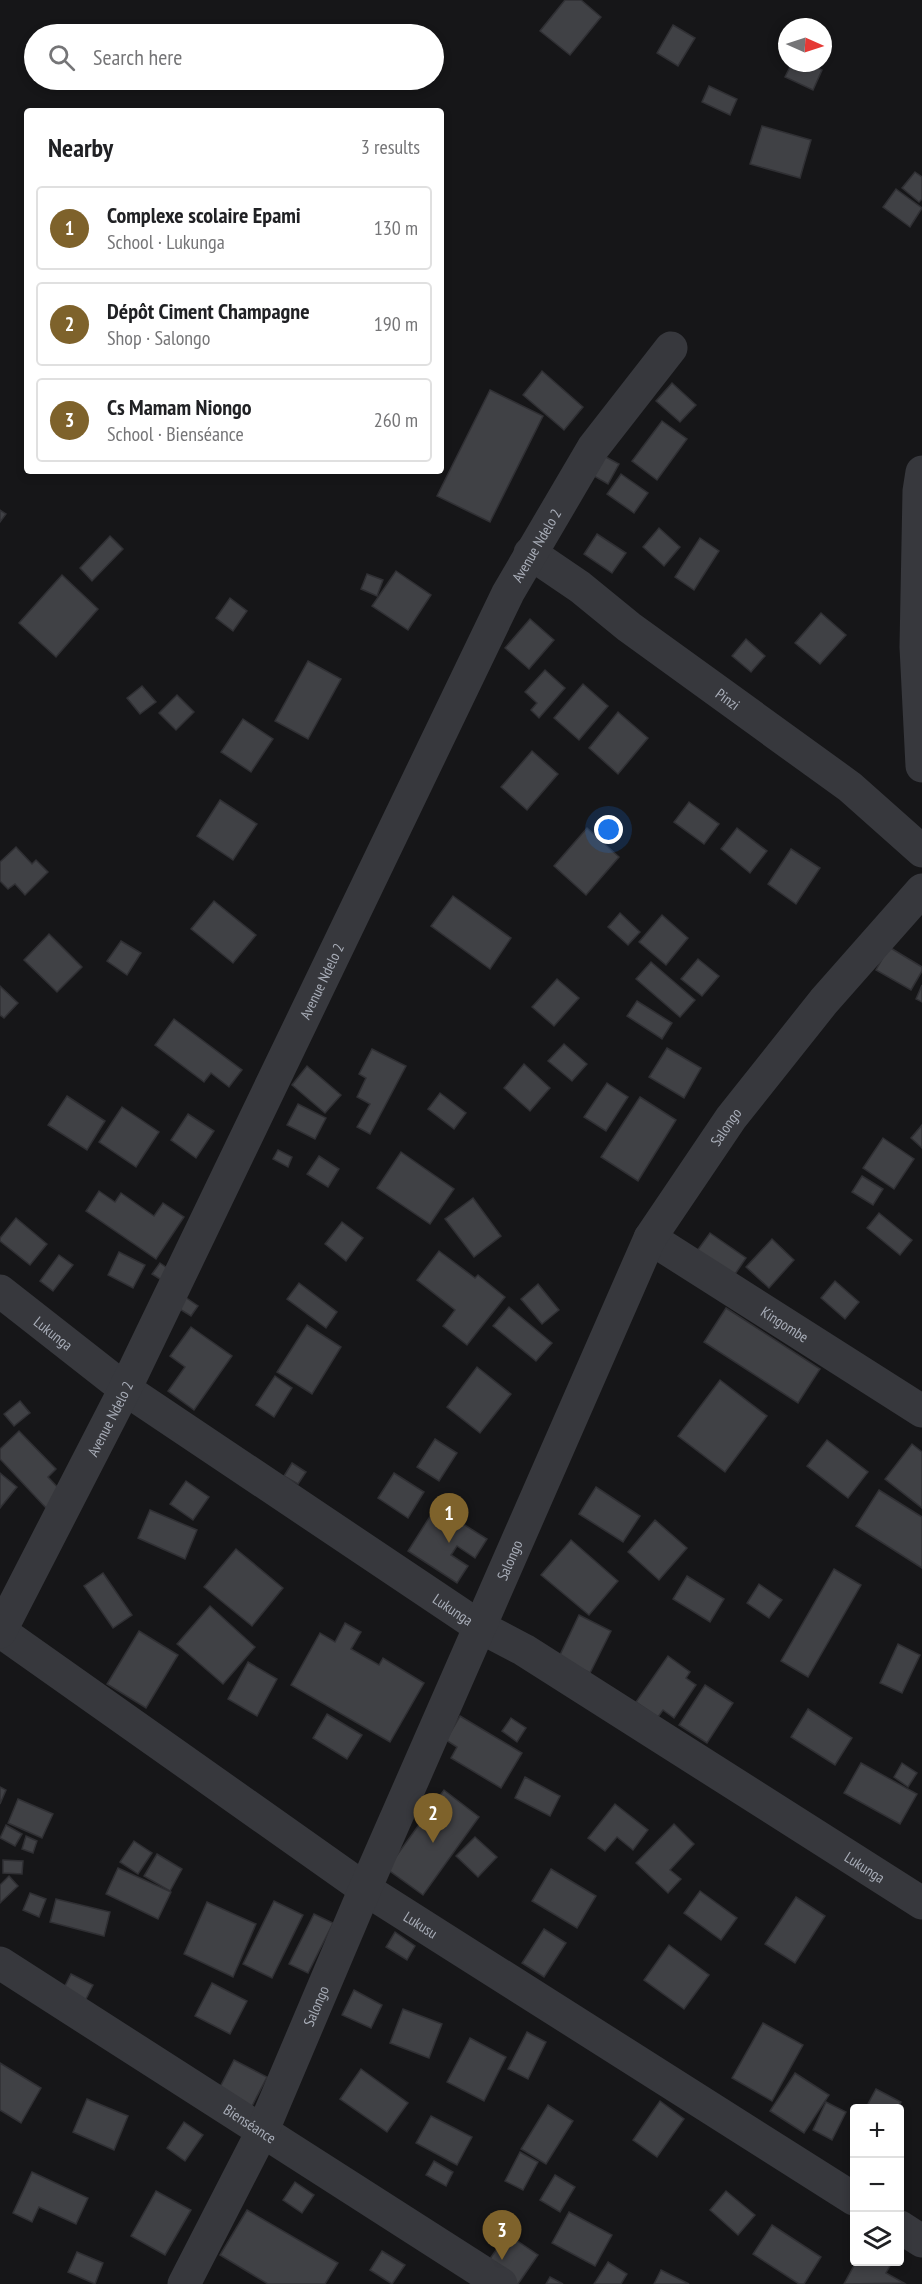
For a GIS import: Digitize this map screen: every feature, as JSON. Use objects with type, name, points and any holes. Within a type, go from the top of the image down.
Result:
[{"type":"street","name":"Avenue Ndelo 2","points":[[0,1631],[125,1389],[508,593],[593,448],[671,348]]},
{"type":"street","points":[[922,472],[919,491],[916,646],[922,766]]},
{"type":"street","name":"Pinzi","points":[[530,553],[580,587],[639,634],[850,787],[922,851]]},
{"type":"street","name":"Salongo","points":[[183,2284],[262,2133],[365,1889],[650,1238],[732,1118],[824,1001],[922,890]]},
{"type":"street","name":"Kingombe","points":[[650,1238],[922,1411]]},
{"type":"street","name":"Lukunga","points":[[0,1291],[125,1389],[480,1627],[524,1650],[922,1903]]},
{"type":"street","name":"Lukusu","points":[[0,1631],[365,1889],[850,2196]]},
{"type":"street","name":"Bienséance","points":[[0,1963],[501,2284]]},
{"type":"street","points":[[904,2230],[922,2241]]},
{"type":"building","points":[[565,0],[581,0],[601,17],[570,55],[540,31]]},
{"type":"building","points":[[673,25],[695,38],[678,66],[657,53]]},
{"type":"building","points":[[788,72],[821,72],[813,90],[785,77]]},
{"type":"building","points":[[709,86],[737,99],[730,115],[702,102]]},
{"type":"building","points":[[762,126],[811,140],[800,178],[750,164]]},
{"type":"building","points":[[915,172],[922,177],[922,199],[919,202],[902,188]]},
{"type":"building","points":[[896,189],[922,208],[910,227],[883,207]]},
{"type":"building","points":[[542,371],[583,407],[564,430],[523,395]]},
{"type":"building","points":[[672,383],[696,405],[680,422],[656,401]]},
{"type":"building","points":[[490,390],[543,416],[490,522],[437,496]]},
{"type":"building","points":[[662,421],[687,439],[657,480],[632,461]]},
{"type":"building","points":[[604,456],[619,464],[608,484],[594,476]]},
{"type":"building","points":[[621,474],[648,493],[634,513],[607,494]]},
{"type":"building","points":[[0,510],[6,514],[0,522]]},
{"type":"building","points":[[659,528],[680,547],[664,566],[643,547]]},
{"type":"building","points":[[597,534],[626,553],[612,573],[584,554]]},
{"type":"building","points":[[110,536],[123,549],[92,581],[80,568]]},
{"type":"building","points":[[700,538],[719,551],[694,590],[675,577]]},
{"type":"building","points":[[396,571],[431,595],[408,630],[372,606]]},
{"type":"building","points":[[367,574],[383,580],[377,596],[361,589]]},
{"type":"building","points":[[62,575],[98,609],[56,657],[19,623]]},
{"type":"building","points":[[230,598],[247,611],[233,631],[216,618]]},
{"type":"building","points":[[821,613],[846,635],[820,664],[795,643]]},
{"type":"building","points":[[530,619],[554,640],[529,669],[505,648]]},
{"type":"building","points":[[746,639],[765,656],[751,672],[732,656]]},
{"type":"building","points":[[308,661],[341,679],[308,739],[275,721]]},
{"type":"building","points":[[545,670],[565,688],[539,718],[531,710],[537,703],[525,692]]},
{"type":"building","points":[[583,684],[608,706],[579,740],[554,718]]},
{"type":"building","points":[[142,686],[156,702],[140,714],[127,698]]},
{"type":"building","points":[[177,695],[194,712],[176,730],[159,713]]},
{"type":"building","points":[[618,712],[648,738],[618,774],[589,748]]},
{"type":"building","points":[[243,719],[273,739],[251,772],[221,752]]},
{"type":"building","points":[[532,751],[558,774],[527,810],[501,787]]},
{"type":"building","points":[[220,800],[257,824],[233,860],[197,836]]},
{"type":"building","points":[[689,802],[719,824],[704,844],[674,822]]},
{"type":"building","points":[[587,828],[619,857],[586,895],[554,866]]},
{"type":"building","points":[[737,828],[767,851],[750,873],[721,849]]},
{"type":"building","points":[[16,847],[32,864],[36,860],[48,872],[25,895],[15,884],[8,889],[0,881],[0,862]]},
{"type":"building","points":[[791,849],[820,868],[796,904],[768,884]]},
{"type":"building","points":[[453,896],[511,938],[490,969],[431,926]]},
{"type":"building","points":[[214,901],[256,935],[233,963],[191,929]]},
{"type":"building","points":[[620,913],[640,932],[628,945],[608,927]]},
{"type":"building","points":[[662,915],[688,938],[666,965],[639,942]]},
{"type":"building","points":[[49,934],[82,967],[57,992],[24,960]]},
{"type":"building","points":[[121,941],[141,953],[127,975],[107,961]]},
{"type":"building","points":[[889,947],[922,967],[911,990],[876,970]]},
{"type":"building","points":[[698,959],[719,976],[702,996],[681,979]]},
{"type":"building","points":[[651,962],[695,1000],[680,1017],[636,979]]},
{"type":"building","points":[[557,979],[579,998],[554,1026],[532,1007]]},
{"type":"building","points":[[922,985],[922,1002],[916,999]]},
{"type":"building","points":[[0,986],[18,1003],[4,1018],[0,1015]]},
{"type":"building","points":[[637,1001],[672,1023],[662,1039],[627,1016]]},
{"type":"building","points":[[174,1019],[242,1070],[229,1087],[211,1073],[204,1082],[155,1045]]},
{"type":"building","points":[[564,1044],[587,1064],[572,1081],[548,1061]]},
{"type":"building","points":[[667,1048],[701,1068],[684,1098],[649,1077]]},
{"type":"building","points":[[372,1049],[406,1066],[370,1134],[357,1127],[370,1104],[357,1097],[366,1078],[359,1074]]},
{"type":"building","points":[[524,1064],[550,1088],[530,1111],[504,1088]]},
{"type":"building","points":[[307,1066],[341,1095],[325,1113],[292,1085]]},
{"type":"building","points":[[607,1083],[628,1097],[606,1131],[584,1117]]},
{"type":"building","points":[[440,1093],[466,1113],[454,1129],[428,1109]]},
{"type":"building","points":[[67,1096],[105,1121],[87,1150],[48,1125]]},
{"type":"building","points":[[640,1097],[676,1120],[638,1181],[601,1157]]},
{"type":"building","points":[[298,1104],[326,1118],[315,1139],[287,1125]]},
{"type":"building","points":[[122,1107],[159,1132],[136,1167],[99,1142]]},
{"type":"building","points":[[188,1114],[214,1131],[196,1158],[171,1140]]},
{"type":"building","points":[[922,1125],[922,1148],[911,1138]]},
{"type":"building","points":[[883,1138],[914,1159],[894,1189],[863,1168]]},
{"type":"building","points":[[278,1150],[292,1157],[288,1167],[273,1159]]},
{"type":"building","points":[[401,1152],[454,1189],[430,1224],[377,1188]]},
{"type":"building","points":[[319,1156],[339,1169],[328,1187],[307,1174]]},
{"type":"building","points":[[862,1176],[883,1189],[873,1205],[852,1192]]},
{"type":"building","points":[[99,1191],[115,1202],[121,1193],[154,1216],[163,1203],[184,1217],[156,1259],[86,1211]]},
{"type":"building","points":[[473,1198],[501,1236],[474,1257],[445,1219]]},
{"type":"building","points":[[879,1213],[912,1240],[900,1255],[867,1228]]},
{"type":"building","points":[[16,1218],[47,1244],[30,1265],[0,1241]]},
{"type":"building","points":[[342,1222],[363,1238],[346,1261],[325,1244]]},
{"type":"building","points":[[710,1233],[746,1258],[731,1280],[694,1255]]},
{"type":"building","points":[[772,1239],[794,1260],[769,1288],[746,1267]]},
{"type":"building","points":[[439,1251],[475,1278],[478,1275],[505,1297],[467,1345],[443,1326],[455,1310],[417,1280]]},
{"type":"building","points":[[119,1252],[145,1265],[133,1288],[108,1275]]},
{"type":"building","points":[[59,1255],[73,1265],[53,1291],[40,1281]]},
{"type":"building","points":[[160,1263],[170,1270],[163,1281],[152,1274]]},
{"type":"building","points":[[835,1281],[859,1302],[845,1319],[821,1298]]},
{"type":"building","points":[[299,1283],[337,1312],[326,1328],[287,1299]]},
{"type":"building","points":[[538,1284],[559,1310],[542,1324],[521,1299]]},
{"type":"building","points":[[185,1297],[198,1306],[191,1316],[178,1308]]},
{"type":"building","points":[[509,1307],[552,1343],[536,1361],[493,1326]]},
{"type":"building","points":[[726,1308],[820,1369],[798,1403],[704,1342]]},
{"type":"building","points":[[307,1325],[341,1347],[312,1394],[277,1372]]},
{"type":"building","points":[[191,1327],[232,1356],[194,1410],[168,1391],[185,1367],[170,1356]]},
{"type":"building","points":[[477,1367],[511,1394],[480,1433],[447,1407]]},
{"type":"building","points":[[275,1376],[292,1388],[274,1417],[256,1405]]},
{"type":"building","points":[[720,1380],[767,1416],[725,1472],[678,1436]]},
{"type":"building","points":[[20,1401],[30,1413],[14,1426],[4,1414]]},
{"type":"building","points":[[19,1431],[56,1469],[48,1477],[63,1493],[47,1509],[0,1459],[0,1449]]},
{"type":"building","points":[[435,1439],[457,1453],[439,1481],[417,1467]]},
{"type":"building","points":[[827,1440],[868,1472],[848,1498],[807,1466]]},
{"type":"building","points":[[912,1444],[922,1452],[922,1508],[885,1479]]},
{"type":"building","points":[[292,1463],[306,1472],[298,1484],[284,1476]]},
{"type":"building","points":[[0,1473],[17,1487],[0,1508]]},
{"type":"building","points":[[394,1473],[424,1492],[408,1518],[378,1498]]},
{"type":"building","points":[[186,1481],[209,1497],[193,1520],[170,1504]]},
{"type":"building","points":[[596,1487],[640,1516],[623,1542],[579,1514]]},
{"type":"building","points":[[879,1490],[922,1517],[922,1568],[856,1526]]},
{"type":"building","points":[[436,1507],[487,1539],[475,1558],[457,1546],[451,1555],[468,1566],[457,1583],[408,1551]]},
{"type":"building","points":[[150,1510],[197,1530],[185,1559],[138,1538]]},
{"type":"building","points":[[655,1520],[687,1548],[659,1580],[628,1552]]},
{"type":"building","points":[[571,1540],[618,1581],[589,1615],[541,1575]]},
{"type":"building","points":[[236,1549],[283,1588],[252,1626],[204,1587]]},
{"type":"building","points":[[834,1569],[861,1585],[808,1677],[781,1661]]},
{"type":"building","points":[[103,1573],[132,1615],[113,1628],[84,1586]]},
{"type":"building","points":[[687,1576],[724,1599],[710,1622],[673,1599]]},
{"type":"building","points":[[759,1584],[782,1600],[769,1618],[747,1603]]},
{"type":"building","points":[[210,1606],[255,1647],[223,1684],[177,1644]]},
{"type":"building","points":[[579,1615],[611,1631],[590,1673],[559,1657]]},
{"type":"building","points":[[345,1623],[361,1632],[351,1649],[379,1665],[383,1658],[424,1683],[390,1742],[291,1685],[320,1633],[335,1642]]},
{"type":"building","points":[[139,1631],[178,1655],[146,1708],[107,1684]]},
{"type":"building","points":[[898,1644],[920,1655],[902,1693],[880,1683]]},
{"type":"building","points":[[668,1656],[690,1672],[686,1678],[696,1685],[674,1718],[663,1710],[658,1717],[636,1702]]},
{"type":"building","points":[[248,1662],[277,1679],[257,1716],[228,1699]]},
{"type":"building","points":[[705,1685],[733,1703],[707,1743],[679,1725]]},
{"type":"building","points":[[808,1709],[852,1738],[835,1765],[791,1737]]},
{"type":"building","points":[[327,1714],[362,1735],[347,1759],[313,1738]]},
{"type":"building","points":[[460,1716],[522,1753],[501,1788],[451,1758],[457,1747],[446,1740]]},
{"type":"building","points":[[511,1718],[526,1728],[517,1742],[502,1731]]},
{"type":"building","points":[[861,1763],[917,1794],[900,1824],[844,1793]]},
{"type":"building","points":[[902,1763],[917,1773],[908,1787],[894,1777]]},
{"type":"building","points":[[525,1777],[560,1796],[550,1816],[515,1798]]},
{"type":"building","points":[[0,1787],[6,1790],[0,1804]]},
{"type":"building","points":[[444,1790],[479,1817],[423,1895],[387,1869]]},
{"type":"building","points":[[18,1799],[53,1814],[42,1838],[8,1823]]},
{"type":"building","points":[[615,1804],[648,1830],[633,1850],[617,1837],[605,1851],[588,1838]]},
{"type":"building","points":[[674,1824],[694,1844],[670,1870],[681,1879],[668,1893],[636,1863]]},
{"type":"building","points":[[6,1825],[22,1834],[15,1846],[0,1838]]},
{"type":"building","points":[[26,1836],[37,1841],[33,1853],[22,1849]]},
{"type":"building","points":[[475,1837],[497,1857],[478,1877],[456,1856]]},
{"type":"building","points":[[134,1841],[152,1853],[138,1874],[120,1862]]},
{"type":"building","points":[[157,1854],[182,1869],[170,1891],[144,1876]]},
{"type":"building","points":[[3,1860],[23,1861],[22,1874],[3,1873]]},
{"type":"building","points":[[118,1868],[171,1892],[158,1919],[106,1894]]},
{"type":"building","points":[[551,1869],[596,1896],[577,1928],[532,1901]]},
{"type":"building","points":[[9,1876],[18,1886],[0,1903],[0,1885]]},
{"type":"building","points":[[700,1891],[737,1918],[721,1940],[684,1913]]},
{"type":"building","points":[[30,1893],[46,1899],[39,1917],[23,1910]]},
{"type":"building","points":[[796,1897],[825,1916],[795,1963],[765,1944]]},
{"type":"building","points":[[56,1899],[110,1912],[104,1936],[50,1922]]},
{"type":"building","points":[[274,1901],[303,1915],[272,1978],[243,1964]]},
{"type":"building","points":[[207,1902],[256,1924],[233,1977],[184,1954]]},
{"type":"building","points":[[314,1914],[333,1923],[308,1973],[289,1964]]},
{"type":"building","points":[[544,1929],[566,1943],[544,1977],[522,1963]]},
{"type":"building","points":[[395,1932],[415,1946],[407,1960],[386,1947]]},
{"type":"building","points":[[669,1945],[709,1975],[684,2009],[644,1980]]},
{"type":"building","points":[[71,1974],[93,1985],[85,2001],[63,1990]]},
{"type":"building","points":[[212,1983],[247,2001],[230,2034],[195,2016]]},
{"type":"building","points":[[354,1990],[382,2005],[371,2028],[342,2015]]},
{"type":"building","points":[[403,2009],[442,2024],[429,2058],[390,2043]]},
{"type":"building","points":[[763,2023],[803,2045],[772,2101],[732,2078]]},
{"type":"building","points":[[527,2032],[546,2042],[528,2079],[508,2069]]},
{"type":"building","points":[[470,2038],[506,2057],[484,2101],[447,2082]]},
{"type":"building","points":[[234,2060],[267,2077],[251,2108],[218,2091]]},
{"type":"building","points":[[0,2063],[41,2088],[21,2123],[0,2110]]},
{"type":"building","points":[[361,2069],[408,2103],[387,2132],[340,2099]]},
{"type":"building","points":[[795,2073],[829,2095],[804,2133],[770,2111]]},
{"type":"building","points":[[876,2089],[901,2102],[900,2104],[868,2104]]},
{"type":"building","points":[[87,2099],[128,2116],[114,2150],[73,2132]]},
{"type":"building","points":[[660,2101],[684,2119],[657,2157],[633,2140]]},
{"type":"building","points":[[826,2102],[846,2112],[832,2140],[813,2130]]},
{"type":"building","points":[[548,2105],[573,2121],[546,2164],[521,2149]]},
{"type":"building","points":[[431,2116],[472,2137],[457,2165],[416,2143]]},
{"type":"building","points":[[184,2122],[203,2135],[185,2161],[167,2148]]},
{"type":"building","points":[[520,2152],[538,2162],[523,2190],[505,2181]]},
{"type":"building","points":[[434,2161],[453,2172],[446,2186],[426,2175]]},
{"type":"building","points":[[32,2172],[88,2198],[76,2224],[39,2207],[32,2222],[13,2213]]},
{"type":"building","points":[[555,2175],[575,2187],[560,2212],[540,2200]]},
{"type":"building","points":[[295,2182],[314,2195],[302,2213],[283,2200]]},
{"type":"building","points":[[156,2191],[191,2210],[165,2255],[131,2236]]},
{"type":"building","points":[[726,2191],[755,2215],[738,2235],[710,2210]]},
{"type":"building","points":[[247,2210],[338,2263],[325,2284],[268,2284],[220,2255]]},
{"type":"building","points":[[569,2212],[612,2235],[595,2266],[552,2243]]},
{"type":"building","points":[[772,2225],[821,2257],[804,2284],[799,2284],[753,2254]]},
{"type":"building","points":[[507,2234],[538,2255],[518,2284],[512,2284],[485,2266]]},
{"type":"building","points":[[382,2251],[405,2265],[392,2284],[370,2270]]},
{"type":"building","points":[[77,2252],[103,2263],[95,2284],[68,2272]]},
{"type":"building","points":[[608,2262],[627,2274],[621,2284],[594,2284]]},
{"type":"building","points":[[854,2266],[890,2266],[886,2273],[904,2283],[844,2284]]},
{"type":"building","points":[[661,2270],[689,2284],[654,2284]]},
{"type":"building","points":[[550,2277],[563,2284],[546,2284]]},
{"type":"place","name":"Complexe scolaire Epami","points":[[449,1543]]},
{"type":"place","name":"Dépôt Ciment Champagne","points":[[433,1843]]},
{"type":"place","name":"Cs Mamam Niongo","points":[[502,2260]]}]
